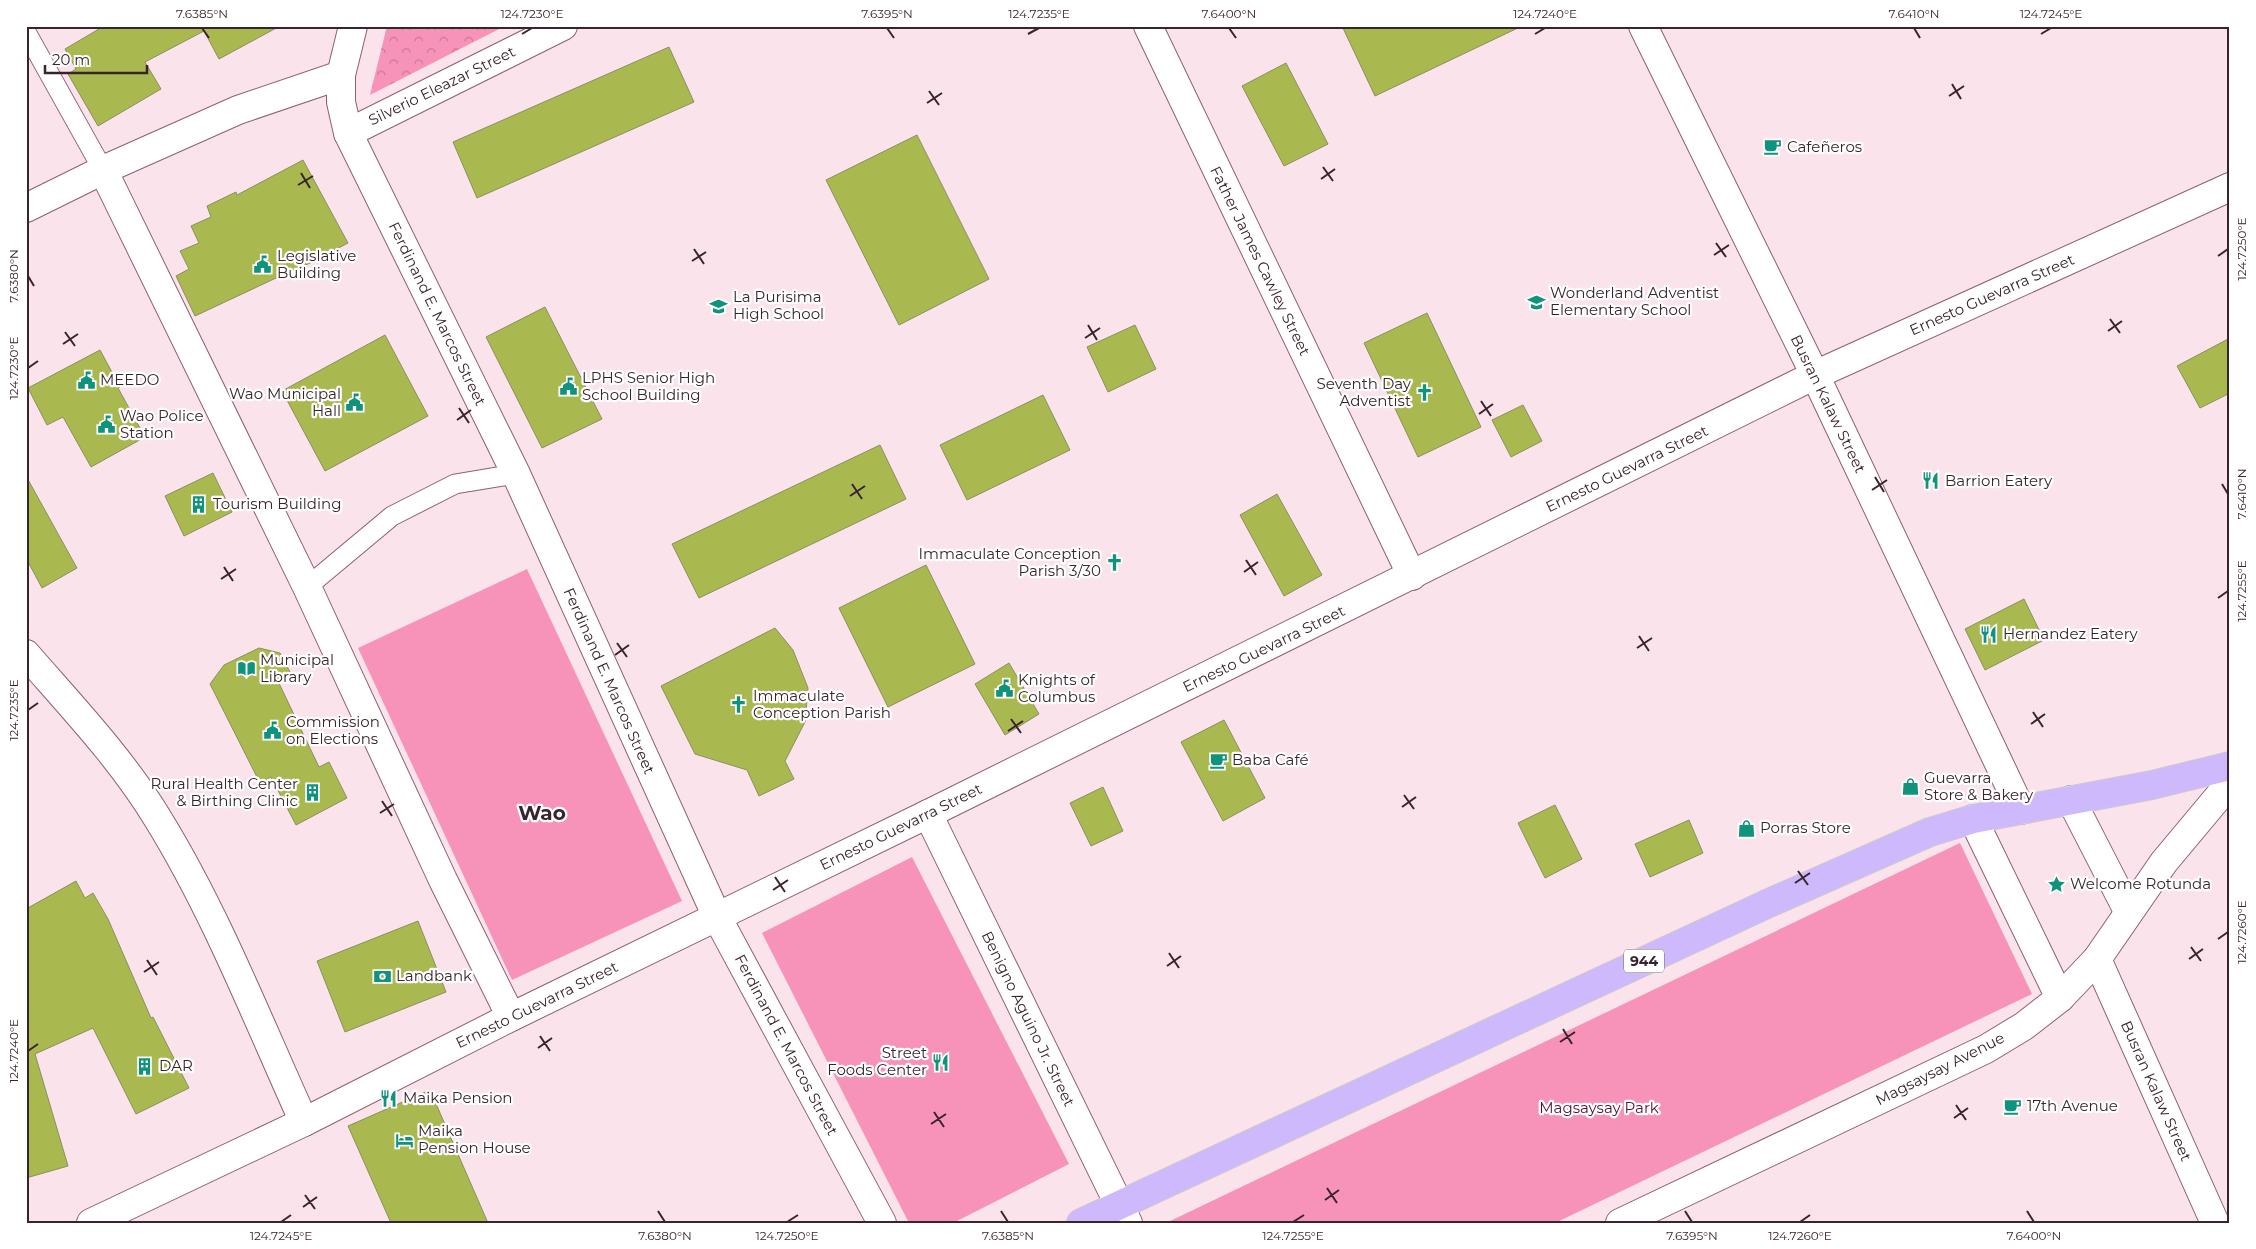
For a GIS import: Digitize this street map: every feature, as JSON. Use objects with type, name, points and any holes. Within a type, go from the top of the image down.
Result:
[{"type":"main road","name":"944","points":[[1081,1223],[1124,1214],[1823,878],[1930,832],[1973,819],[2152,785],[2230,766]]},
{"type":"street","name":"Ferdinand E. Marcos Street","points":[[353,26],[341,75],[341,102],[348,133],[516,474],[716,917],[882,1223]]},
{"type":"street","name":"Silverio Eleazar Street","points":[[348,133],[562,26]]},
{"type":"street","name":"Father James Cawley Street","points":[[1148,26],[1412,576]]},
{"type":"street","name":"Busran Kalaw Street","points":[[1643,26],[1815,375],[2021,810]]},
{"type":"street","points":[[26,208],[103,170],[238,110],[341,75]]},
{"type":"street","points":[[103,170],[307,587],[443,880],[511,1017]]},
{"type":"street","name":"Ernesto Guevarra Street","points":[[91,1223],[304,1122],[511,1017],[1412,576],[1815,375],[2230,187]]},
{"type":"street","points":[[26,654],[117,758],[158,818],[201,896],[304,1122]]},
{"type":"street","name":"Magsaysay Avenue","points":[[1620,1223],[1986,1049],[2024,1026],[2060,998],[2097,959],[2128,911],[2164,862],[2230,783]]},
{"type":"street","points":[[2071,800],[2128,911]]},
{"type":"street","name":"Benigno Aguino Jr. Street","points":[[928,814],[1124,1214]]},
{"type":"street","points":[[1973,819],[2060,998]]},
{"type":"street","name":"Busran Kalaw Street","points":[[2097,959],[2215,1223]]},
{"type":"lane","points":[[26,32],[103,170]]},
{"type":"lane","points":[[307,587],[392,516],[455,484],[516,474]]},
{"type":"green space","points":[[387,26],[505,26],[370,95]]},
{"type":"green space","points":[[527,569],[682,901],[512,980],[358,648]]},
{"type":"green space","name":"Magsaysay Park","points":[[1960,843],[2032,994],[1555,1223],[1166,1223]]},
{"type":"green space","points":[[912,857],[1069,1164],[953,1223],[909,1223],[762,933]]},
{"type":"building","points":[[104,26],[280,26],[219,59],[204,31],[145,62],[161,89],[98,126],[68,74],[76,69],[65,49]]},
{"type":"building","points":[[1342,26],[1522,26],[1375,96]]},
{"type":"building","points":[[669,47],[694,102],[477,198],[453,142]]},
{"type":"building","points":[[1286,63],[1328,144],[1284,166],[1242,86]]},
{"type":"building","points":[[917,135],[989,279],[899,325],[826,180]]},
{"type":"building","points":[[303,160],[348,243],[306,265],[195,316],[176,276],[189,269],[180,251],[199,243],[191,226],[211,217],[207,206],[236,192],[237,195]]},
{"type":"building","points":[[545,307],[602,419],[542,448],[486,337]]},
{"type":"building","points":[[1427,313],[1481,427],[1418,457],[1364,343]]},
{"type":"building","points":[[1135,325],[1156,369],[1108,392],[1087,347]]},
{"type":"building","name":"Wao Municipal Hall","points":[[385,335],[428,416],[325,471],[282,391]]},
{"type":"building","points":[[2230,338],[2230,393],[2200,408],[2177,366]]},
{"type":"building","points":[[100,350],[145,437],[91,467],[63,417],[47,425],[28,388]]},
{"type":"building","points":[[1043,395],[1070,450],[967,500],[940,445]]},
{"type":"building","points":[[1523,405],[1542,441],[1511,457],[1492,420]]},
{"type":"building","points":[[880,445],[906,499],[699,598],[672,544]]},
{"type":"building","name":"Tourism Building","points":[[213,473],[232,512],[184,536],[165,496]]},
{"type":"building","points":[[26,476],[77,568],[42,588],[26,558]]},
{"type":"building","points":[[1277,494],[1322,575],[1284,596],[1240,515]]},
{"type":"building","points":[[926,565],[975,664],[888,707],[839,608]]},
{"type":"building","points":[[2024,599],[2044,640],[1985,670],[1965,629]]},
{"type":"building","name":"Immaculate Conception Parish","points":[[775,628],[793,650],[808,688],[805,722],[785,761],[794,779],[759,796],[747,770],[695,754],[661,686]]},
{"type":"building","points":[[259,648],[280,653],[290,672],[277,679],[319,767],[329,762],[347,798],[296,825],[271,777],[260,783],[210,684],[224,665]]},
{"type":"building","points":[[1009,663],[1039,714],[1005,735],[975,684]]},
{"type":"building","name":"Baba Café","points":[[1224,720],[1265,798],[1223,821],[1181,742]]},
{"type":"building","points":[[1103,787],[1123,831],[1091,846],[1070,803]]},
{"type":"building","points":[[1555,805],[1582,859],[1545,878],[1518,823]]},
{"type":"building","points":[[1689,820],[1703,853],[1650,877],[1635,844]]},
{"type":"building","points":[[76,881],[85,898],[93,893],[108,919],[151,1018],[153,1017],[189,1088],[136,1114],[93,1028],[35,1054],[68,1166],[26,1178],[26,909]]},
{"type":"building","name":"Landbank","points":[[418,921],[446,992],[345,1032],[317,961]]},
{"type":"building","points":[[430,1090],[488,1223],[391,1223],[348,1126]]},
{"type":"place","name":"Cafeñeros","points":[[1773,147]]},
{"type":"place","name":"Legislative Building","points":[[263,265]]},
{"type":"place","name":"Wonderland Adventist Elementary School","points":[[1536,302]]},
{"type":"place","name":"La Purisima High School","points":[[719,306]]},
{"type":"place","name":"MEEDO","points":[[86,380]]},
{"type":"place","name":"LPHS Senior High School Building","points":[[568,387]]},
{"type":"place","name":"Seventh Day Adventist","points":[[1425,393]]},
{"type":"place","name":"Wao Municipal Hall","points":[[355,403]]},
{"type":"place","name":"Wao Police Station","points":[[106,425]]},
{"type":"place","name":"Barrion Eatery","points":[[1931,481]]},
{"type":"place","name":"Tourism Building","points":[[199,504]]},
{"type":"place","name":"Immaculate Conception Parish 3/30","points":[[1115,563]]},
{"type":"place","name":"Hernandez Eatery","points":[[1989,634]]},
{"type":"place","name":"Municipal Library","points":[[246,669]]},
{"type":"place","name":"Knights of Columbus","points":[[1004,689]]},
{"type":"place","name":"Immaculate Conception Parish","points":[[739,705]]},
{"type":"place","name":"Commission on Elections","points":[[272,731]]},
{"type":"place","name":"Baba Café","points":[[1218,760]]},
{"type":"place","name":"Guevarra Store & Bakery","points":[[1910,787]]},
{"type":"place","name":"Rural Health Center & Birthing Clinic","points":[[312,793]]},
{"type":"place","name":"Porras Store","points":[[1746,828]]},
{"type":"place","name":"Welcome Rotunda","points":[[2056,884]]},
{"type":"place","name":"Landbank","points":[[382,976]]},
{"type":"place","name":"Street Foods Center","points":[[941,1062]]},
{"type":"place","name":"DAR","points":[[145,1066]]},
{"type":"place","name":"Maika Pension","points":[[389,1098]]},
{"type":"place","name":"17th Avenue","points":[[2013,1106]]},
{"type":"place","name":"Maika Pension House","points":[[404,1140]]},
{"type":"district","name":"Wao","points":[[542,813]]}]
